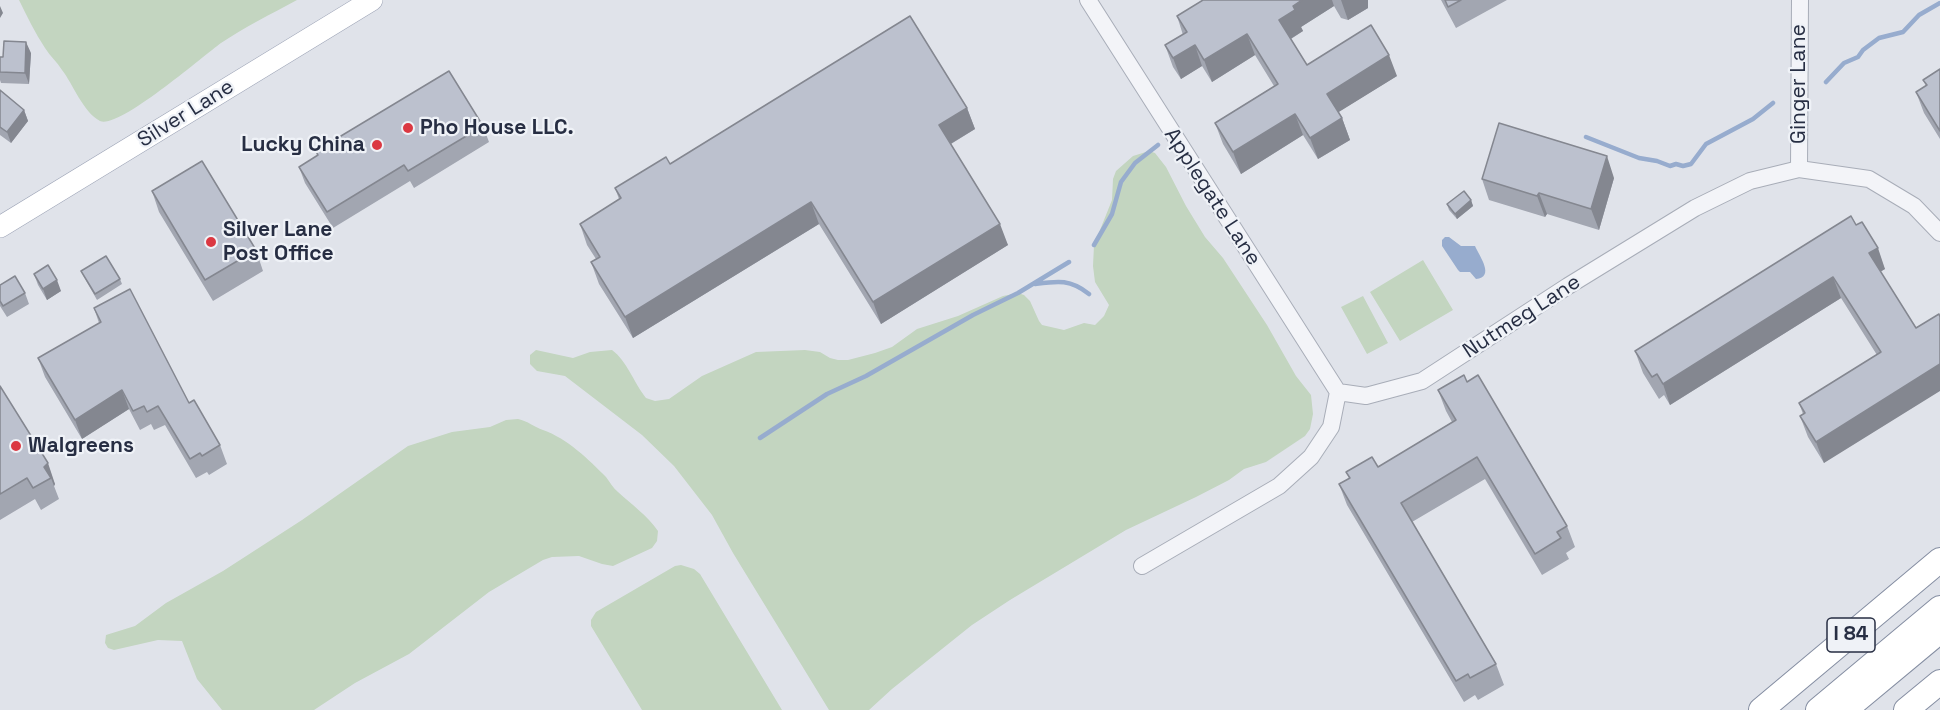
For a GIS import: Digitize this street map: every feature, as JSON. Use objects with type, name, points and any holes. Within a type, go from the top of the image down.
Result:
[{"type":"highway","name":"I 84","points":[[1761,710],[1940,560]]},
{"type":"highway","points":[[1818,710],[1940,608]]},
{"type":"highway","points":[[1845,710],[1940,631]]},
{"type":"highway","points":[[1906,710],[1940,682]]},
{"type":"main road","name":"Silver Lane","points":[[0,227],[372,0]]},
{"type":"street","name":"Applegate Lane","points":[[1088,0],[1338,392]]},
{"type":"street","name":"Ginger Lane","points":[[1799,169],[1800,0]]},
{"type":"street","name":"Nutmeg Lane","points":[[1338,392],[1366,396],[1422,381],[1568,286],[1695,208],[1750,181],[1799,169],[1869,179],[1914,206],[1940,233]]},
{"type":"street","points":[[1143,566],[1279,486],[1311,457],[1331,427],[1338,392]]},
{"type":"green space","points":[[19,0],[297,0],[221,43],[141,104],[110,121],[100,121],[83,105],[34,30]]},
{"type":"green space","points":[[1149,151],[1155,153],[1166,167],[1205,237],[1223,258],[1267,325],[1296,376],[1311,395],[1313,414],[1310,429],[1305,436],[1266,462],[1244,469],[1229,480],[1126,530],[1010,600],[972,625],[869,710],[829,710],[712,515],[674,466],[642,435],[565,376],[537,371],[530,364],[530,355],[536,350],[573,358],[590,352],[612,350],[622,360],[646,398],[655,401],[669,399],[702,376],[756,352],[805,350],[820,352],[838,360],[848,360],[892,347],[917,329],[958,316],[1003,296],[1018,293],[1030,301],[1042,325],[1064,330],[1084,323],[1095,325],[1104,316],[1109,305],[1095,282],[1093,266],[1094,245],[1112,200],[1113,179],[1116,171],[1133,156]]},
{"type":"green space","points":[[1423,260],[1453,310],[1400,341],[1370,292]]},
{"type":"green space","points":[[1363,296],[1388,343],[1367,354],[1341,307]]},
{"type":"green space","points":[[518,419],[561,439],[592,463],[616,490],[654,525],[658,531],[657,541],[652,548],[613,566],[579,556],[552,557],[543,560],[489,592],[409,654],[355,683],[314,710],[222,710],[197,679],[182,641],[158,640],[114,650],[108,648],[105,643],[106,635],[135,626],[166,603],[223,571],[302,520],[408,446],[452,432],[490,427],[506,420]]},
{"type":"green space","points":[[681,565],[694,569],[700,574],[782,710],[642,710],[591,626],[591,620],[596,612],[675,566]]},
{"type":"water","points":[[1449,237],[1461,246],[1475,246],[1484,266],[1485,275],[1476,279],[1470,272],[1460,272],[1442,246],[1442,240]]},
{"type":"building","points":[[1203,0],[1302,0],[1293,6],[1295,10],[1279,20],[1307,65],[1371,25],[1389,55],[1327,94],[1342,118],[1310,138],[1295,114],[1233,152],[1215,123],[1278,84],[1247,34],[1204,60],[1195,45],[1173,58],[1165,45],[1187,32],[1177,16]]},
{"type":"building","points":[[1445,0],[1461,0],[1448,7]]},
{"type":"building","points":[[910,16],[967,108],[939,125],[1000,224],[873,302],[811,202],[625,317],[591,262],[600,257],[580,224],[621,198],[615,188],[666,157],[670,164]]},
{"type":"building","points":[[4,41],[26,42],[25,73],[0,72],[0,57],[3,57]]},
{"type":"building","points":[[1940,69],[1940,131],[1916,92],[1927,85],[1923,80]]},
{"type":"building","points":[[449,71],[483,126],[408,171],[404,165],[327,212],[299,167],[318,155],[316,151]]},
{"type":"building","points":[[0,90],[24,110],[7,132],[0,127]]},
{"type":"building","points":[[1499,123],[1607,156],[1591,209],[1482,179]]},
{"type":"building","name":"Silver Lane Post Office","points":[[202,161],[256,250],[205,280],[152,191]]},
{"type":"building","points":[[1464,191],[1471,200],[1455,214],[1447,204]]},
{"type":"building","points":[[1851,216],[1856,225],[1862,222],[1878,248],[1869,253],[1916,328],[1939,314],[1940,364],[1816,442],[1800,416],[1805,413],[1799,403],[1881,352],[1833,277],[1663,384],[1657,374],[1652,377],[1635,351]]},
{"type":"building","points":[[106,256],[120,279],[95,294],[81,271]]},
{"type":"building","points":[[48,265],[57,280],[43,289],[34,274]]},
{"type":"building","points":[[15,276],[25,293],[3,306],[0,301],[0,285]]},
{"type":"building","points":[[130,289],[189,403],[194,400],[220,445],[202,456],[200,453],[190,459],[158,406],[147,412],[144,406],[133,411],[122,390],[75,420],[38,358],[101,322],[94,308]]},
{"type":"building","points":[[1464,375],[1467,382],[1478,375],[1567,526],[1557,532],[1561,538],[1535,554],[1477,457],[1401,503],[1496,664],[1470,678],[1468,674],[1456,681],[1339,484],[1350,478],[1346,472],[1372,457],[1378,467],[1456,420],[1438,390]]},
{"type":"building","name":"Walgreens","points":[[0,386],[48,463],[44,467],[51,478],[33,488],[27,478],[0,494]]},
{"type":"waterway","points":[[1826,82],[1844,63],[1858,57],[1863,50],[1879,38],[1903,32],[1919,15],[1940,3]]},
{"type":"waterway","points":[[1586,137],[1639,158],[1670,166],[1676,164],[1683,166],[1691,164],[1706,144],[1753,119],[1773,103]]},
{"type":"waterway","points":[[1094,245],[1112,214],[1121,182],[1135,163],[1158,145]]},
{"type":"waterway","points":[[760,438],[827,394],[866,376],[973,315],[1018,293],[1069,262]]},
{"type":"waterway","points":[[1035,284],[1070,283],[1089,294]]},
{"type":"place","name":"Pho House LLC.","points":[[408,128]]},
{"type":"place","name":"Lucky China","points":[[377,145]]},
{"type":"place","name":"Silver Lane Post Office","points":[[211,242]]},
{"type":"place","name":"Walgreens","points":[[16,446]]}]
